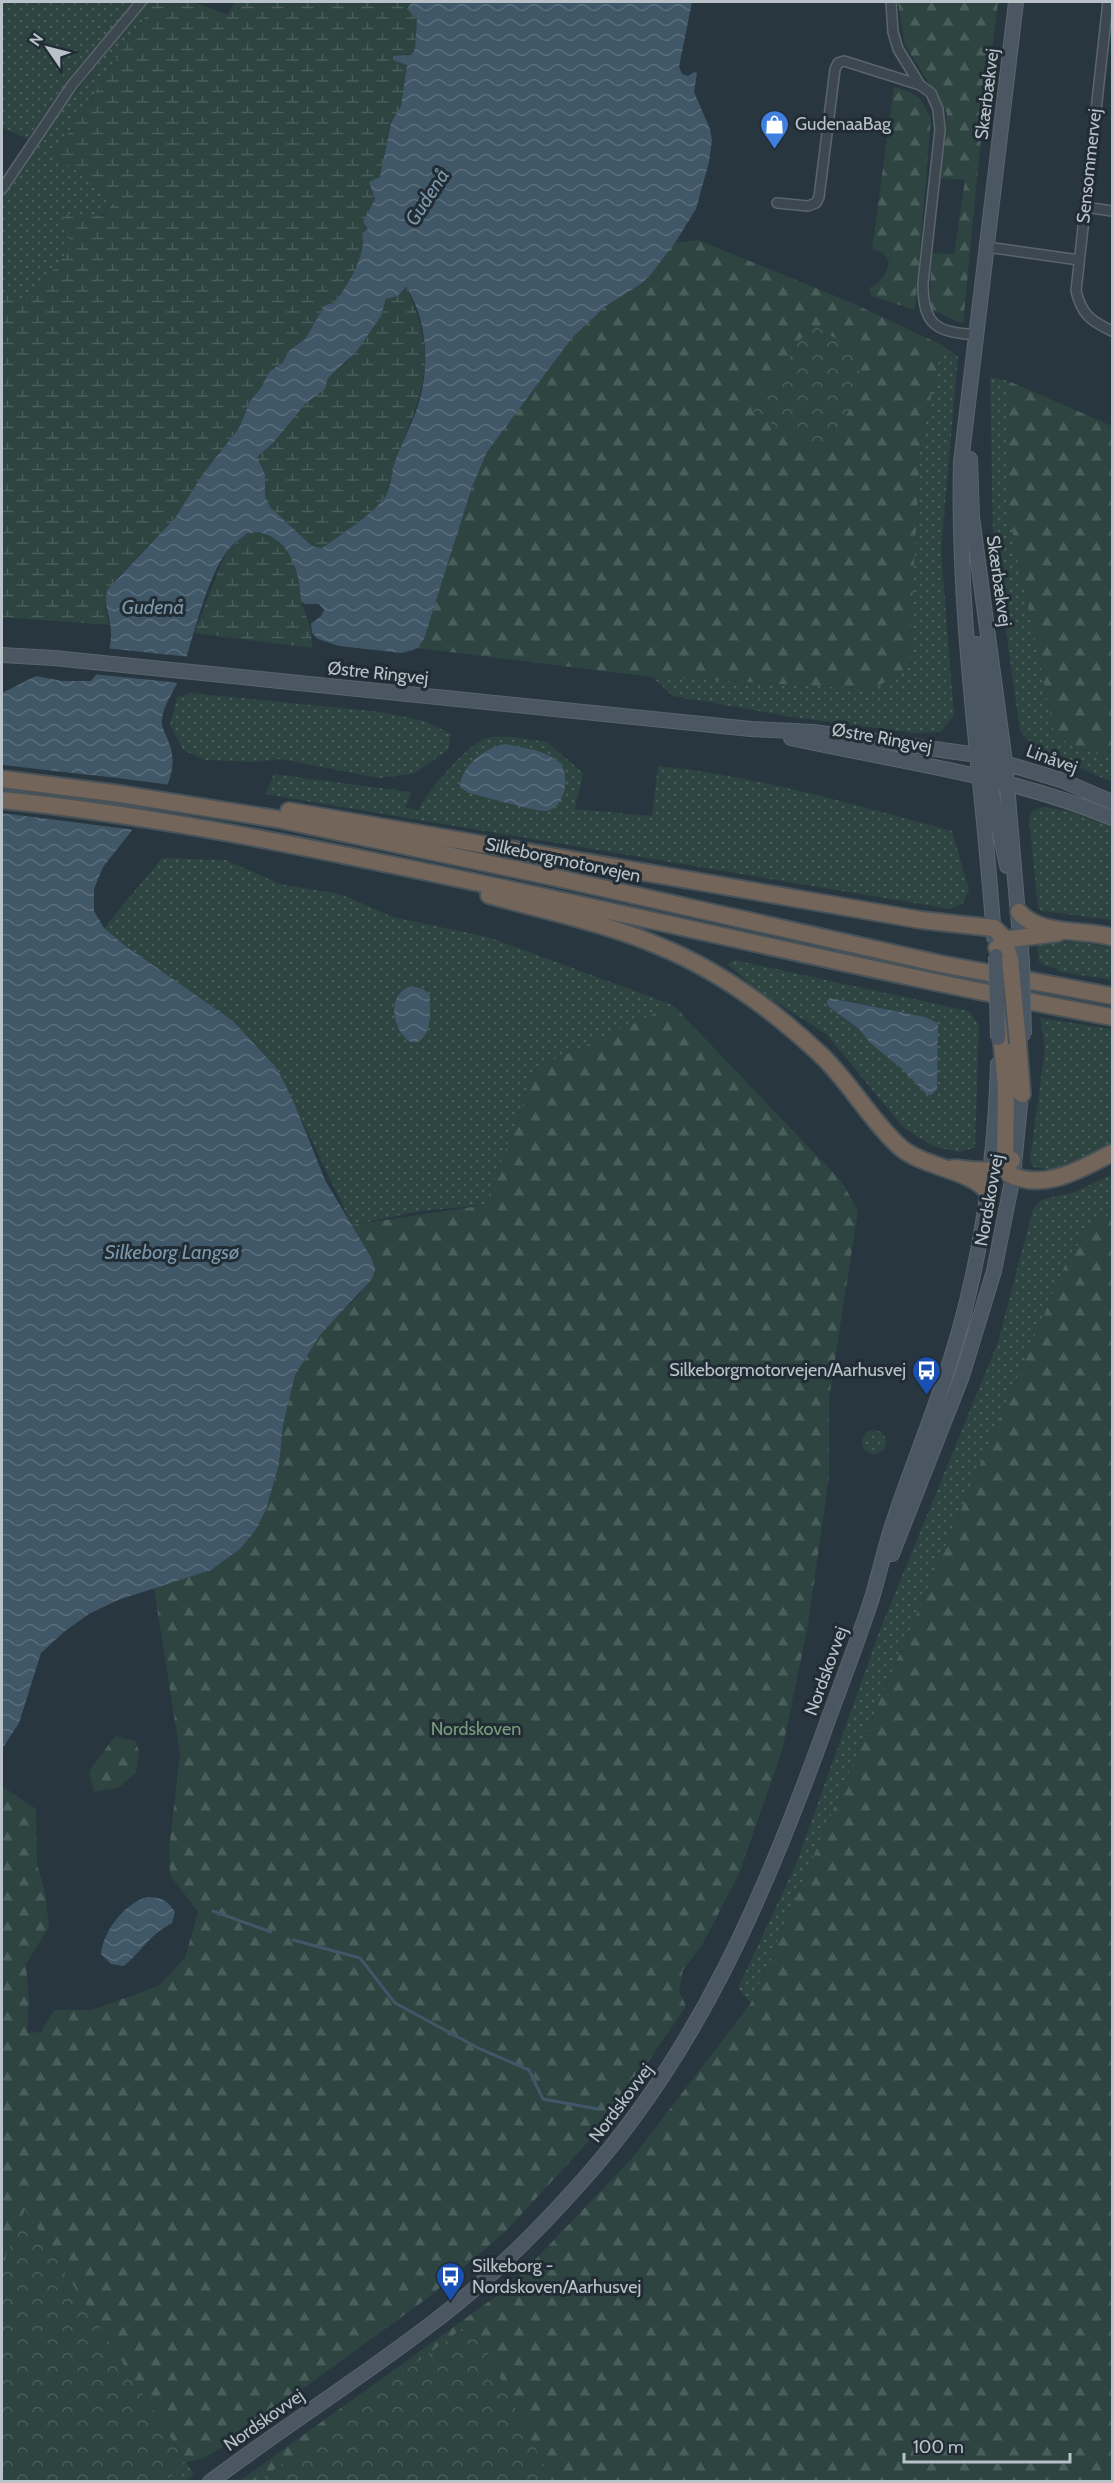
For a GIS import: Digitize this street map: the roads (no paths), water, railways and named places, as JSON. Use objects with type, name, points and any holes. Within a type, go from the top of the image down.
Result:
[{"type":"highway","points":[[2,779],[113,793],[233,802],[278,814],[921,920],[994,928],[999,931],[1008,951],[1011,1041],[1006,1088],[1006,1166]]},
{"type":"highway","points":[[2,800],[274,840],[624,913],[939,984],[1113,1017]]},
{"type":"highway","name":"Silkeborgmotorvejen","points":[[278,814],[941,964],[1113,996]]},
{"type":"highway","points":[[317,850],[599,925],[659,945],[715,973],[744,990],[823,1056],[901,1148],[932,1165],[978,1183],[988,1192]]},
{"type":"highway","points":[[1019,912],[1030,922],[1036,924],[1113,937]]},
{"type":"highway","points":[[1008,951],[1076,931]]},
{"type":"highway","points":[[997,997],[1011,1041],[1022,1094]]},
{"type":"highway","points":[[932,1165],[1006,1166],[1037,1180],[1066,1176],[1113,1153]]},
{"type":"street","points":[[2,189],[72,85],[141,2]]},
{"type":"street","points":[[891,2],[893,32],[898,49],[920,85]]},
{"type":"street","name":"Skærbækvej","points":[[992,768],[964,588],[960,518],[962,462],[1016,2]]},
{"type":"street","name":"Sensommervej","points":[[1108,2],[1076,291],[1080,308],[1094,323],[1113,331]]},
{"type":"street","points":[[1101,56],[1113,57]]},
{"type":"street","points":[[777,203],[808,206],[816,203],[819,197],[835,69],[838,63],[844,61],[920,85],[931,93],[938,109],[940,130],[923,283],[923,305],[928,320],[938,327],[977,335]]},
{"type":"street","points":[[1085,207],[1113,211]]},
{"type":"street","points":[[987,247],[1079,260]]},
{"type":"street","name":"Skærbækvej","points":[[969,405],[972,517],[1002,741],[992,768]]},
{"type":"street","name":"Østre Ringvej","points":[[2,655],[65,659],[751,729],[813,732],[992,768]]},
{"type":"street","name":"Østre Ringvej","points":[[751,729],[844,750],[938,766],[992,768]]},
{"type":"street","points":[[992,768],[1057,787],[1113,809]]},
{"type":"street","points":[[992,768],[1006,864],[1019,912],[997,997]]},
{"type":"street","points":[[992,768],[994,928]]},
{"type":"street","name":"Linåvej","points":[[992,768],[1060,780],[1113,802]]},
{"type":"street","name":"Linåvej","points":[[992,768],[1113,818]]},
{"type":"street","name":"Nordskovvej","points":[[210,2481],[380,2361],[464,2298],[547,2219],[587,2176],[639,2111],[690,2035],[745,1931],[782,1842],[871,1601],[905,1523],[978,1329],[994,1271],[1006,1166],[1022,1094]]},
{"type":"street","name":"Nordskovvej","points":[[871,1601],[894,1520],[950,1363],[972,1275],[988,1192],[1006,1166]]},
{"type":"water","points":[[412,2],[692,2],[679,67],[682,74],[688,76],[694,72],[697,73],[694,92],[710,129],[712,140],[709,162],[696,209],[675,243],[641,284],[607,305],[572,338],[487,452],[472,487],[424,639],[418,648],[402,653],[339,646],[318,639],[312,633],[311,624],[321,616],[324,610],[319,604],[305,604],[301,601],[298,576],[289,554],[273,537],[262,533],[249,532],[233,545],[213,576],[181,674],[163,714],[162,724],[172,756],[172,768],[167,786],[103,867],[94,889],[94,911],[104,928],[127,947],[233,1021],[278,1070],[295,1105],[325,1180],[372,1259],[375,1270],[372,1279],[320,1335],[295,1375],[283,1425],[279,1464],[266,1510],[255,1531],[240,1549],[211,1570],[118,1600],[89,1614],[65,1631],[41,1653],[19,1723],[2,1749],[2,693],[36,676],[62,681],[91,681],[103,664],[110,646],[111,626],[106,605],[108,589],[175,518],[203,474],[239,428],[250,401],[261,388],[270,371],[282,363],[290,350],[305,339],[325,305],[334,303],[345,288],[359,260],[363,241],[362,233],[368,229],[363,222],[375,199],[369,182],[380,177],[391,123],[401,106],[407,65],[393,60],[393,56],[411,55],[415,49],[417,19],[407,9]],"holes":[[[406,287],[413,299],[422,328],[425,373],[419,402],[395,461],[388,491],[377,507],[354,526],[322,548],[312,546],[271,508],[265,497],[265,474],[257,457],[273,443],[306,403],[325,389],[328,378],[357,351],[381,316],[386,299],[398,296]]]},
{"type":"water","points":[[506,744],[541,752],[559,762],[565,773],[564,789],[562,797],[553,808],[546,811],[531,809],[469,793],[460,787],[465,771],[476,758],[491,749]]},
{"type":"water","points":[[411,986],[423,989],[430,995],[430,1014],[426,1033],[419,1041],[411,1042],[398,1027],[395,1004],[400,993]]},
{"type":"water","points":[[830,998],[925,1017],[938,1023],[937,1090],[931,1095],[926,1094],[902,1069],[870,1043],[859,1029],[828,1006],[827,1001]]},
{"type":"water","points":[[147,1897],[163,1900],[169,1905],[175,1912],[172,1923],[151,1938],[124,1966],[111,1964],[101,1954],[106,1936],[123,1912]]},
{"type":"waterway","points":[[213,1911],[271,1932]]},
{"type":"waterway","points":[[293,1940],[360,1958],[395,2003],[478,2048],[529,2070],[543,2099],[598,2109]]},
{"type":"place","name":"GudenaaBag","points":[[774,150]]},
{"type":"place","name":"Silkeborgmotorvejen/Aarhusvej","points":[[927,1396]]},
{"type":"place","name":"Silkeborg - Nordskoven/Aarhusvej","points":[[451,2302]]},
{"type":"water label","name":"Gudenå","points":[[427,197]]},
{"type":"water label","name":"Gudenå","points":[[153,607]]},
{"type":"water label","name":"Silkeborg Langsø","points":[[172,1252]]},
{"type":"park label","name":"Nordskoven","points":[[476,1729]]}]
